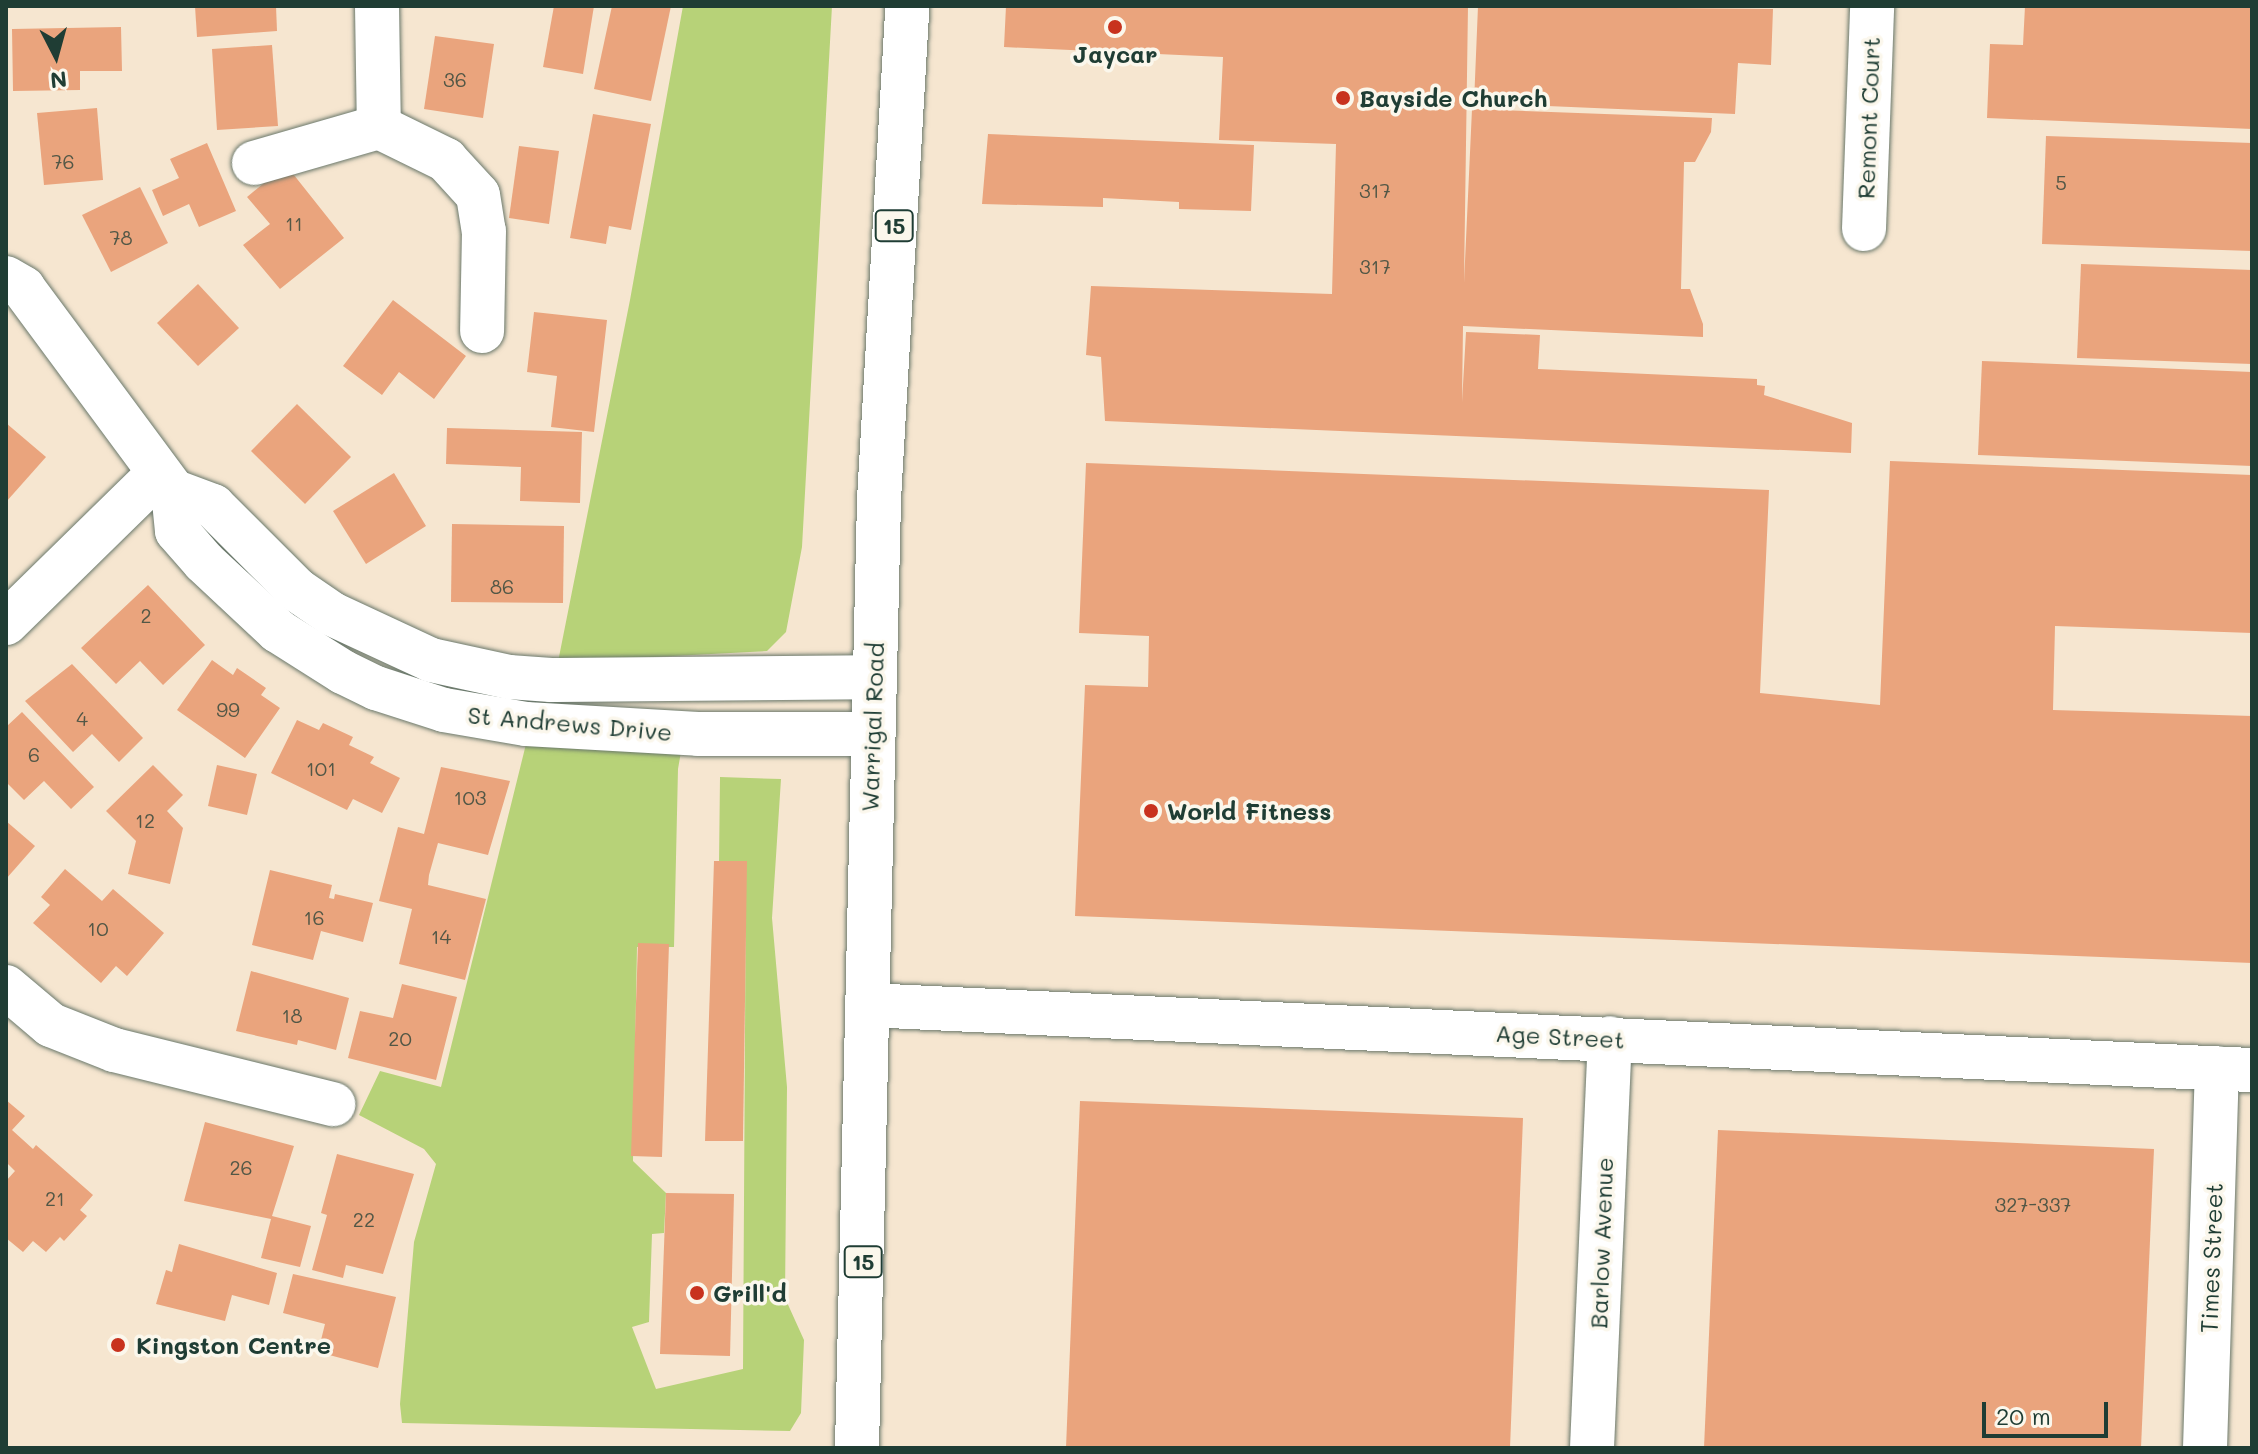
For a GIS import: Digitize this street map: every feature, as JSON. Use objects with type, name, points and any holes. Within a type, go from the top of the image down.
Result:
[{"type":"main road","points":[[377,6],[379,127]]},
{"type":"main road","name":"Warrigal Road","points":[[857,1448],[872,734],[886,350],[907,6]]},
{"type":"main road","name":"Remont Court","points":[[1864,229],[1872,6]]},
{"type":"main road","points":[[254,163],[379,127],[446,160],[478,195],[484,231],[482,331]]},
{"type":"main road","points":[[6,278],[23,288],[166,482],[6,623]]},
{"type":"main road","name":"St Andrews Drive","points":[[166,482],[213,506],[297,590],[332,614],[431,660],[509,677],[551,680],[874,677]]},
{"type":"main road","name":"St Andrews Drive","points":[[166,482],[177,531],[236,595],[313,656],[376,688],[411,701],[526,724],[698,734],[872,734]]},
{"type":"main road","points":[[6,987],[51,1025],[114,1050],[333,1104]]},
{"type":"main road","name":"Age Street","points":[[867,1005],[2235,1069]]},
{"type":"main road","name":"Barlow Avenue","points":[[1592,1448],[1610,1038]]},
{"type":"main road","name":"Times Street","points":[[2205,1448],[2235,1069]]},
{"type":"green space","points":[[683,6],[832,6],[802,547],[786,632],[767,651],[558,662],[630,300]]},
{"type":"green space","points":[[528,736],[682,746],[678,769],[674,947],[637,947],[633,1161],[666,1193],[664,1233],[652,1234],[649,1322],[632,1327],[656,1389],[743,1369],[746,866],[719,864],[720,777],[781,779],[772,918],[787,1087],[785,1298],[804,1340],[801,1413],[790,1431],[402,1423],[400,1404],[414,1242],[436,1164],[424,1149],[359,1115],[380,1071],[441,1087]]},
{"type":"building","points":[[195,6],[276,6],[277,31],[197,37]]},
{"type":"building","points":[[554,6],[594,6],[583,74],[543,67]]},
{"type":"building","points":[[612,6],[671,6],[651,101],[594,89]]},
{"type":"building","points":[[1006,6],[1468,6],[1464,283],[1472,109],[1712,118],[1711,132],[1695,162],[1684,162],[1681,289],[1690,289],[1703,324],[1703,337],[1463,326],[1462,402],[1466,332],[1540,335],[1538,369],[1757,379],[1757,385],[1765,386],[1764,395],[1852,423],[1851,453],[1105,421],[1101,357],[1086,355],[1091,286],[1332,294],[1336,144],[1219,140],[1223,57],[1004,47]]},
{"type":"building","points":[[1478,6],[1773,9],[1771,65],[1738,63],[1735,114],[1474,103]]},
{"type":"building","points":[[2025,6],[2252,6],[2252,129],[1987,118],[1990,44],[2023,45]]},
{"type":"building","points":[[121,27],[122,71],[80,71],[80,90],[13,91],[12,29]]},
{"type":"building","points":[[435,36],[494,44],[483,118],[424,109]]},
{"type":"building","points":[[272,45],[278,126],[217,130],[212,49]]},
{"type":"building","points":[[97,108],[103,180],[44,185],[37,113]]},
{"type":"building","points":[[593,114],[651,124],[631,230],[609,226],[606,244],[570,238]]},
{"type":"building","points":[[988,134],[1254,145],[1251,211],[1179,209],[1179,202],[1103,198],[1103,207],[982,204]]},
{"type":"building","points":[[2046,136],[2252,143],[2252,251],[2042,244]]},
{"type":"building","points":[[207,143],[236,211],[199,227],[189,204],[163,216],[152,190],[179,178],[170,159]]},
{"type":"building","points":[[519,146],[559,151],[549,224],[509,218]]},
{"type":"building","points":[[286,165],[344,238],[280,289],[243,245],[270,224],[247,197]]},
{"type":"building","points":[[140,187],[168,243],[111,272],[82,215]]},
{"type":"building","points":[[2081,264],[2252,270],[2252,364],[2077,358]]},
{"type":"building","points":[[198,284],[239,328],[198,366],[157,323]]},
{"type":"building","points":[[393,300],[466,356],[434,399],[399,372],[382,395],[343,366]]},
{"type":"building","points":[[534,312],[607,320],[594,432],[551,427],[557,376],[527,372]]},
{"type":"building","points":[[1982,361],[2252,372],[2252,466],[1978,455]]},
{"type":"building","points":[[297,404],[351,457],[305,504],[251,451]]},
{"type":"building","points":[[6,423],[46,457],[6,502]]},
{"type":"building","points":[[447,428],[582,432],[580,503],[520,501],[521,467],[446,464]]},
{"type":"building","points":[[1890,461],[2252,475],[2252,633],[2055,626],[2053,710],[2252,716],[2252,963],[1075,916],[1085,685],[1148,687],[1149,636],[1079,633],[1086,463],[1769,490],[1760,693],[1880,705]]},
{"type":"building","points":[[394,473],[426,526],[366,564],[333,511]]},
{"type":"building","points":[[452,524],[564,526],[563,603],[451,602]]},
{"type":"building","points":[[148,585],[205,645],[163,685],[140,661],[116,684],[81,648]]},
{"type":"building","points":[[212,660],[233,675],[237,668],[266,688],[261,695],[280,708],[245,758],[177,710]]},
{"type":"building","points":[[72,664],[143,738],[119,762],[92,734],[73,752],[25,701]]},
{"type":"building","points":[[22,712],[94,787],[71,809],[44,781],[24,800],[6,782],[6,727]]},
{"type":"building","points":[[297,720],[319,730],[323,723],[353,737],[349,745],[374,757],[370,763],[400,778],[382,813],[353,799],[347,810],[271,773]]},
{"type":"building","points":[[153,765],[183,795],[167,811],[183,828],[170,884],[128,874],[136,841],[106,811]]},
{"type":"building","points":[[217,765],[257,774],[247,815],[208,806]]},
{"type":"building","points":[[441,767],[510,781],[488,855],[438,843],[429,875],[428,885],[486,899],[465,980],[399,964],[412,909],[379,901],[398,827],[424,834]]},
{"type":"building","points":[[6,821],[35,846],[6,879]]},
{"type":"building","points":[[714,861],[747,861],[743,1141],[705,1141]]},
{"type":"building","points":[[65,869],[102,901],[113,889],[164,933],[127,976],[116,966],[101,983],[33,923],[50,905],[41,897]]},
{"type":"building","points":[[270,870],[332,885],[329,898],[334,899],[335,894],[373,903],[363,942],[321,931],[313,960],[252,945]]},
{"type":"building","points":[[638,943],[669,944],[662,1157],[631,1156]]},
{"type":"building","points":[[251,971],[349,998],[336,1050],[298,1040],[297,1045],[236,1031]]},
{"type":"building","points":[[402,984],[457,997],[436,1080],[348,1058],[360,1011],[393,1018]]},
{"type":"building","points":[[6,1100],[25,1116],[12,1130],[33,1149],[36,1145],[93,1195],[80,1210],[87,1216],[64,1241],[60,1237],[46,1252],[33,1241],[23,1252],[6,1238],[6,1181],[15,1171],[6,1162]]},
{"type":"building","points":[[1080,1101],[1523,1118],[1510,1448],[1066,1448]]},
{"type":"building","points":[[205,1122],[294,1146],[272,1216],[311,1226],[300,1267],[261,1258],[271,1219],[184,1201]]},
{"type":"building","points":[[1718,1130],[2154,1149],[2141,1448],[1704,1448]]},
{"type":"building","points":[[337,1154],[414,1174],[383,1274],[346,1265],[343,1278],[312,1270],[327,1215],[321,1213]]},
{"type":"building","name":"Grill'd","points":[[666,1193],[734,1194],[730,1356],[660,1354]]},
{"type":"building","points":[[179,1244],[277,1273],[269,1305],[232,1295],[225,1321],[156,1304],[166,1270],[172,1272]]},
{"type":"building","points":[[293,1274],[396,1297],[378,1368],[318,1352],[325,1324],[283,1313]]},
{"type":"place","name":"Jaycar","points":[[1115,27]]},
{"type":"place","name":"Bayside Church","points":[[1343,98]]},
{"type":"place","name":"World Fitness","points":[[1151,811]]},
{"type":"place","name":"Grill'd","points":[[697,1293]]},
{"type":"place","name":"Kingston Centre","points":[[118,1345]]}]
